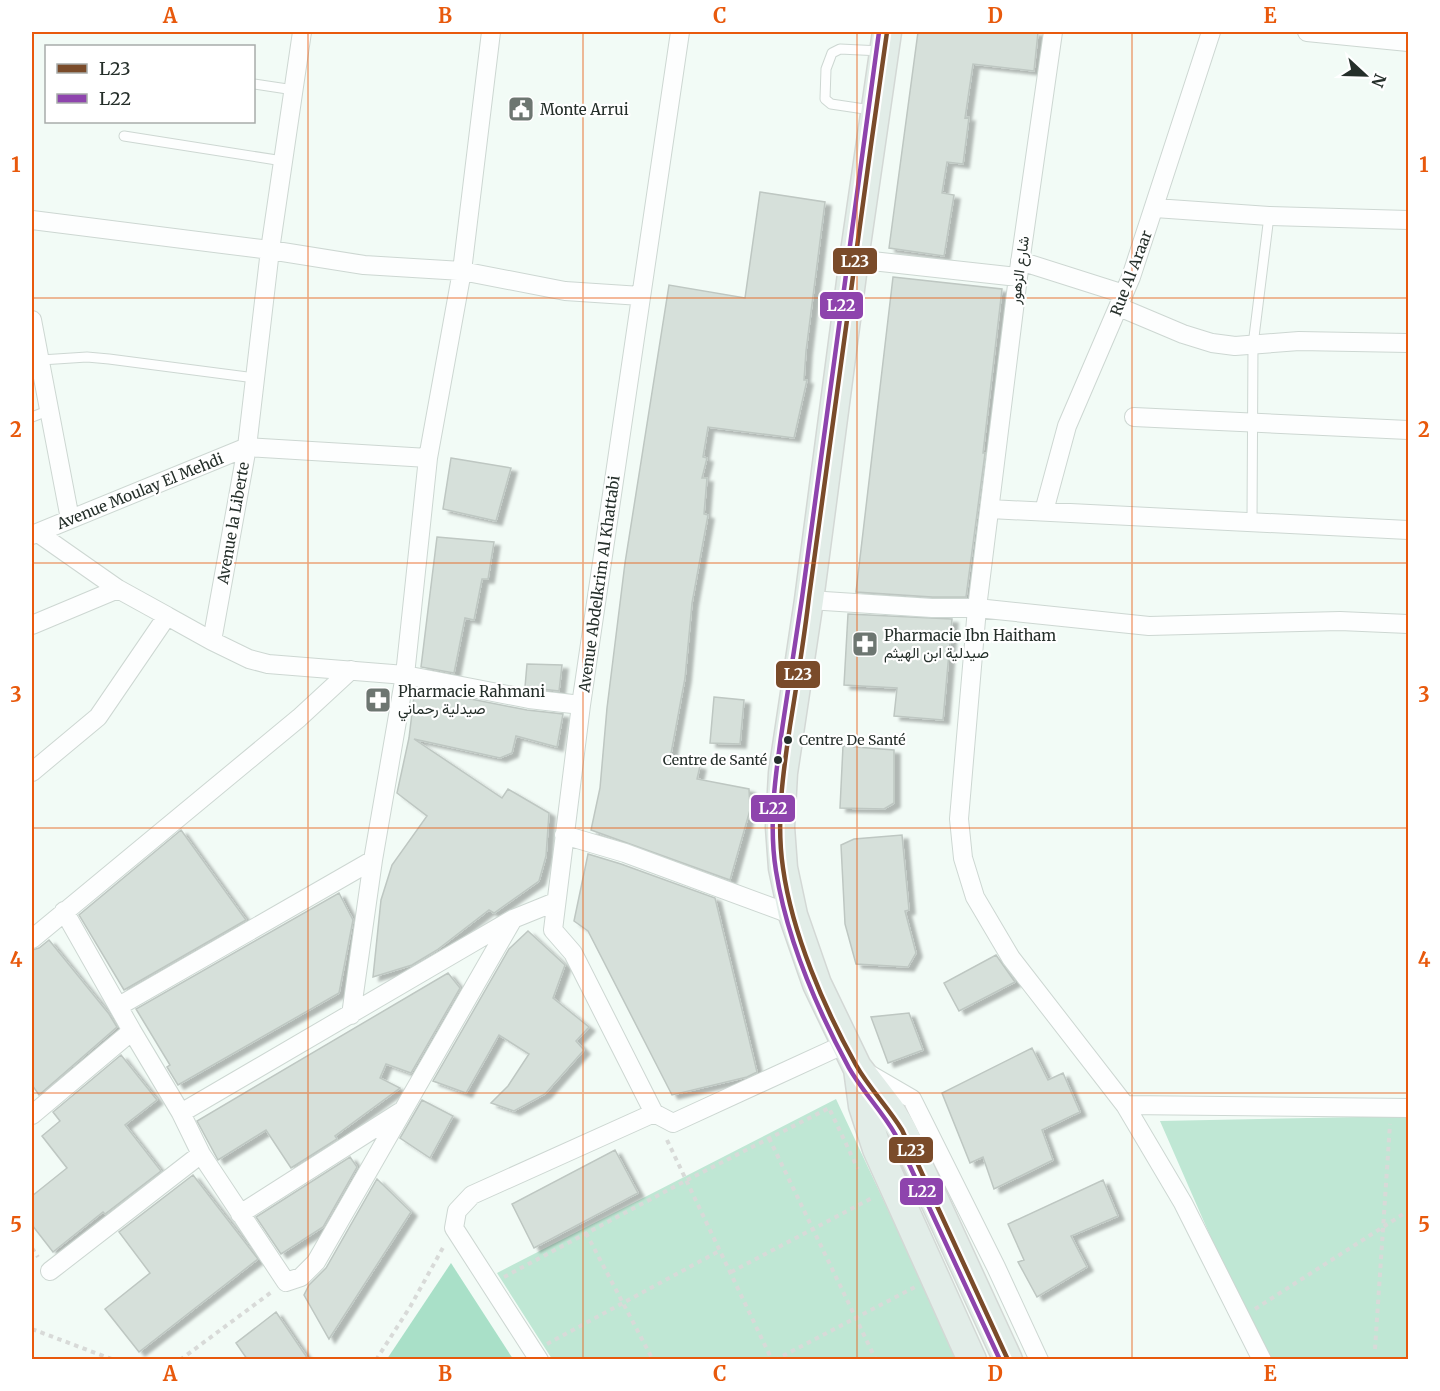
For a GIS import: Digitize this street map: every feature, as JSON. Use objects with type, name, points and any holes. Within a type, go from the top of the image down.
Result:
[{"type":"main road","points":[[885,41],[809,600],[783,772],[780,827],[783,868],[793,915],[817,984],[851,1056],[902,1130],[1008,1359]]},
{"type":"main road","points":[[851,1056],[863,1106],[877,1149],[972,1359]]},
{"type":"street","name":"Avenue la Liberte","points":[[212,641],[247,447],[270,250],[302,32]]},
{"type":"street","points":[[351,1015],[373,860],[405,675],[428,458],[462,271],[491,32]]},
{"type":"street","name":"Avenue Abdelkrim Al Khattabi","points":[[654,1113],[573,952],[553,930],[581,705],[680,32]]},
{"type":"street","name":"شارع الزهور","points":[[1053,32],[1019,269],[977,608],[959,819],[963,858],[975,897],[1011,958],[1125,1106],[1183,1203],[1262,1359]]},
{"type":"street","name":"Rue Al Araar","points":[[1044,511],[1067,426],[1122,300],[1155,207],[1211,32]]},
{"type":"street","points":[[1307,32],[1408,42]]},
{"type":"street","points":[[1155,207],[1269,216],[1408,220]]},
{"type":"street","points":[[32,220],[270,250],[364,265],[462,271],[565,291],[641,296]]},
{"type":"street","points":[[854,259],[1019,269],[1122,300],[1183,334],[1212,343],[1253,345],[1299,340],[1408,343]]},
{"type":"street","points":[[32,320],[70,519]]},
{"type":"street","points":[[1134,417],[1408,430]]},
{"type":"street","name":"Avenue Moulay El Mehdi","points":[[34,534],[247,447],[428,458]]},
{"type":"street","points":[[990,509],[1408,530]]},
{"type":"street","points":[[34,534],[118,589],[242,656],[268,664],[405,675],[529,699],[581,705]]},
{"type":"street","points":[[32,625],[118,589]]},
{"type":"street","points":[[809,600],[977,608],[1149,626],[1340,621],[1408,624]]},
{"type":"street","points":[[32,772],[98,717],[167,616]]},
{"type":"street","points":[[32,939],[299,718],[351,670]]},
{"type":"street","points":[[564,835],[625,853],[793,915]]},
{"type":"street","points":[[119,1006],[373,860]]},
{"type":"street","points":[[181,1113],[513,919],[555,902]]},
{"type":"street","points":[[64,911],[181,1113],[201,1154],[286,1282],[302,1277],[316,1262],[513,919]]},
{"type":"street","points":[[32,1115],[132,1031]]},
{"type":"street","points":[[536,1355],[454,1228],[457,1211],[472,1195],[654,1113],[673,1123],[851,1056],[912,1099],[1040,1359]]},
{"type":"street","points":[[1125,1106],[1400,1108]]},
{"type":"street","points":[[240,1214],[401,1111]]},
{"type":"street","points":[[50,1271],[201,1154]]},
{"type":"lane","points":[[875,111],[831,104],[825,99],[826,69],[832,53],[840,49],[885,41]]},
{"type":"lane","points":[[255,84],[294,90]]},
{"type":"lane","points":[[124,136],[283,161]]},
{"type":"lane","points":[[1252,521],[1253,345],[1269,216]]},
{"type":"lane","points":[[40,360],[87,357],[255,378]]},
{"type":"lane","points":[[32,417],[50,410]]},
{"type":"path","points":[[491,1284],[829,1108]]},
{"type":"path","points":[[1375,1349],[1384,1227],[1400,1108]]},
{"type":"path","points":[[654,1113],[774,1359],[915,1286]]},
{"type":"path","points":[[769,1138],[876,1359]]},
{"type":"path","points":[[731,1272],[872,1198]]},
{"type":"path","points":[[1241,1317],[1408,1211]]},
{"type":"path","points":[[376,1359],[410,1307],[454,1228]]},
{"type":"path","points":[[586,1233],[653,1359]]},
{"type":"path","points":[[536,1355],[622,1303],[721,1250]]},
{"type":"path","points":[[180,1359],[286,1282]]},
{"type":"path","points":[[32,1329],[114,1359]]},
{"type":"green space","points":[[836,1099],[958,1359],[552,1359],[497,1273]]},
{"type":"green space","points":[[1408,1116],[1408,1359],[1264,1359],[1160,1121]]},
{"type":"green space","points":[[451,1263],[513,1359],[387,1359]]},
{"type":"building","points":[[918,32],[1038,32],[1034,71],[973,64],[965,118],[969,117],[963,164],[947,162],[942,193],[954,195],[944,256],[889,248]]},
{"type":"building","points":[[760,192],[825,202],[806,351],[804,380],[807,380],[794,438],[708,427],[703,457],[707,458],[702,478],[707,478],[704,514],[708,515],[692,603],[685,678],[670,759],[700,766],[697,779],[749,789],[750,810],[730,880],[591,830],[600,788],[607,708],[625,563],[669,285],[745,298]]},
{"type":"building","points":[[893,277],[1002,289],[983,453],[985,453],[966,597],[856,592]]},
{"type":"building","points":[[451,458],[511,468],[496,521],[443,509]]},
{"type":"building","points":[[437,537],[494,542],[488,579],[482,579],[474,620],[465,618],[454,673],[421,667]]},
{"type":"building","points":[[848,614],[952,619],[943,720],[894,716],[897,688],[844,685]]},
{"type":"building","points":[[527,664],[562,665],[559,691],[525,687]]},
{"type":"building","points":[[415,688],[527,710],[563,714],[557,747],[516,736],[512,753],[500,758],[414,739],[502,798],[508,789],[549,813],[546,856],[539,881],[494,913],[489,910],[437,950],[412,965],[373,977],[381,900],[392,865],[427,816],[397,793],[409,738]]},
{"type":"building","points":[[714,697],[744,700],[740,744],[710,743]]},
{"type":"building","points":[[843,746],[894,750],[894,803],[884,809],[840,808]]},
{"type":"building","points":[[181,830],[246,920],[124,990],[79,915]]},
{"type":"building","points":[[902,835],[909,910],[905,911],[916,953],[908,967],[856,964],[845,924],[841,845],[854,839]]},
{"type":"building","points":[[588,854],[715,898],[757,1072],[747,1077],[672,1095],[588,931],[574,921]]},
{"type":"building","points":[[339,893],[353,920],[339,993],[178,1085],[167,1067],[170,1065],[136,1009]]},
{"type":"building","points":[[528,931],[565,965],[553,998],[589,1027],[576,1041],[584,1050],[545,1094],[514,1111],[491,1103],[508,1086],[529,1054],[499,1035],[466,1093],[433,1081],[509,949]]},
{"type":"building","points":[[49,940],[117,1027],[39,1095],[32,1085],[32,950],[39,948]]},
{"type":"building","points":[[996,955],[1015,982],[959,1011],[944,983]]},
{"type":"building","points":[[448,973],[460,988],[411,1073],[386,1064],[380,1078],[400,1088],[335,1136],[337,1139],[291,1168],[266,1130],[218,1160],[197,1121]]},
{"type":"building","points":[[909,1013],[923,1050],[888,1063],[871,1017]]},
{"type":"building","points":[[1032,1048],[1048,1080],[1063,1073],[1080,1112],[1042,1130],[1053,1160],[994,1189],[983,1157],[970,1163],[942,1093]]},
{"type":"building","points":[[121,1055],[157,1100],[125,1125],[161,1171],[105,1214],[103,1212],[53,1252],[32,1225],[32,1196],[67,1168],[42,1136],[60,1121],[53,1112]]},
{"type":"building","points":[[422,1100],[453,1116],[430,1158],[400,1138]]},
{"type":"building","points":[[615,1150],[638,1193],[534,1248],[512,1204]]},
{"type":"building","points":[[350,1157],[357,1167],[323,1227],[281,1254],[256,1217]]},
{"type":"building","points":[[193,1175],[258,1259],[139,1352],[105,1309],[150,1273],[119,1232]]},
{"type":"building","points":[[377,1179],[411,1212],[329,1339],[304,1295],[309,1285],[326,1268]]},
{"type":"building","points":[[1103,1180],[1118,1216],[1071,1236],[1087,1267],[1037,1297],[1018,1262],[1024,1260],[1008,1224]]},
{"type":"building","points":[[276,1312],[308,1359],[247,1359],[236,1343]]},
{"type":"transit line","name":"L22","points":[[879,32],[778,759],[773,815],[774,853],[787,922],[814,997],[849,1068],[895,1134],[1000,1360]]},
{"type":"transit line","name":"L23","points":[[887,32],[785,761],[780,815],[781,850],[787,893],[802,944],[821,995],[856,1065],[902,1130],[1008,1360]]},
{"type":"place","name":"Monte Arrui","points":[[521,109]]},
{"type":"place","name":"Pharmacie Ibn Haitham صيدلية ابن الهيثم","points":[[865,644]]},
{"type":"place","name":"Pharmacie Rahmani صيدلية رحماني","points":[[378,700]]},
{"type":"place","name":"Centre De Santé","points":[[788,740]]},
{"type":"place","name":"Centre de Santé","points":[[778,760]]}]
